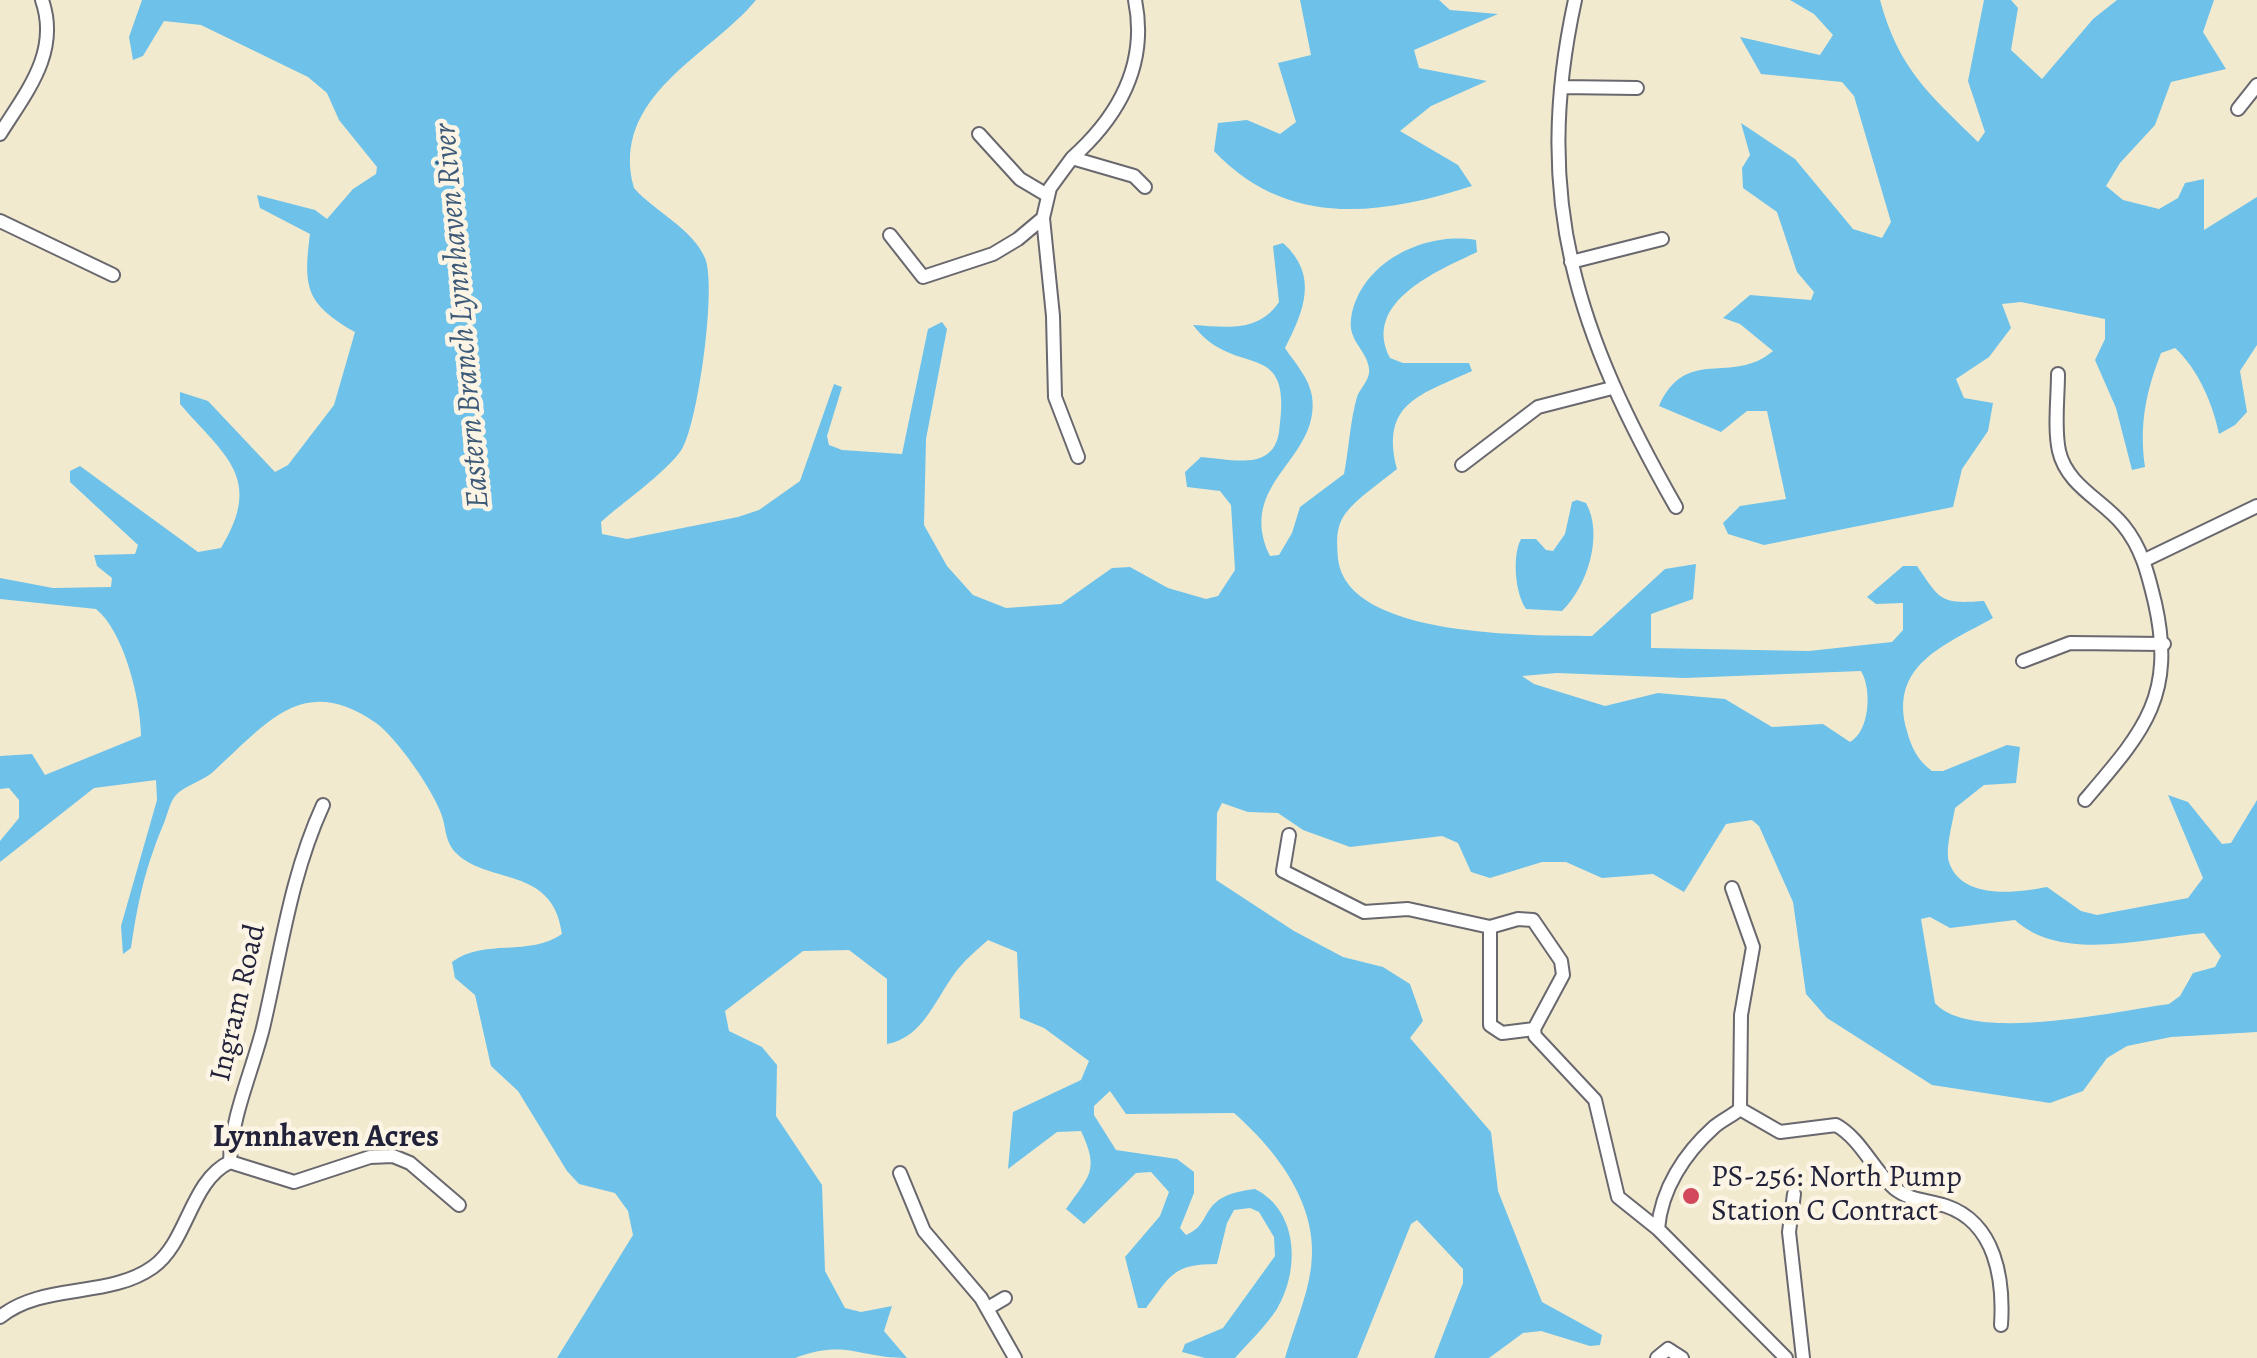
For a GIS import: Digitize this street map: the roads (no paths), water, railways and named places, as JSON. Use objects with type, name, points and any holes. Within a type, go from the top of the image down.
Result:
[{"type":"street","points":[[0,134],[49,46],[49,23],[42,0]]},
{"type":"street","points":[[1078,457],[1055,397],[1053,316],[1043,218],[1047,195],[1072,158],[1119,108],[1138,43],[1135,0]]},
{"type":"street","points":[[1575,0],[1561,88],[1558,171],[1572,262],[1593,342],[1612,388],[1676,508]]},
{"type":"street","points":[[2238,109],[2257,85]]},
{"type":"street","points":[[1561,88],[1637,88]]},
{"type":"street","points":[[980,134],[1020,179],[1047,195]]},
{"type":"street","points":[[1072,158],[1134,176],[1144,188]]},
{"type":"street","points":[[890,235],[924,277],[993,254],[1043,218]]},
{"type":"street","points":[[0,221],[113,275]]},
{"type":"street","points":[[1572,262],[1662,239]]},
{"type":"street","points":[[2058,374],[2059,452],[2074,481],[2123,525],[2145,560],[2164,644],[2159,688],[2140,736],[2085,800]]},
{"type":"street","points":[[1462,465],[1538,406],[1612,388]]},
{"type":"street","points":[[2145,560],[2257,506]]},
{"type":"street","points":[[2023,661],[2070,644],[2164,644]]},
{"type":"street","name":"Ingram Road","points":[[230,1162],[232,1132],[262,1029],[285,914],[323,805]]},
{"type":"street","points":[[1289,835],[1282,871],[1354,908],[1375,912],[1408,909],[1490,927],[1534,920],[1561,960],[1561,983],[1534,1029],[1535,1036],[1595,1100],[1618,1197],[1658,1229],[1786,1358]]},
{"type":"street","points":[[1732,888],[1753,947],[1741,1015],[1740,1109]]},
{"type":"street","points":[[1490,927],[1490,1026],[1502,1033],[1534,1029]]},
{"type":"street","points":[[1658,1229],[1662,1200],[1674,1175],[1711,1130],[1740,1109]]},
{"type":"street","points":[[1740,1109],[1780,1132],[1836,1125],[1894,1188],[1919,1201],[1956,1210],[1982,1235],[1998,1262],[2004,1288],[2001,1325]]},
{"type":"street","points":[[1,1315],[23,1303],[129,1280],[155,1266],[171,1248],[212,1176],[230,1162],[294,1182],[370,1157],[393,1156],[410,1162],[459,1205]]},
{"type":"street","points":[[900,1173],[924,1231],[988,1308],[1015,1358]]},
{"type":"street","points":[[1794,1194],[1790,1232],[1803,1358]]},
{"type":"street","points":[[988,1308],[1004,1298]]},
{"type":"street","points":[[1656,1358],[1668,1349],[1682,1358]]},
{"type":"water","name":"Eastern Branch Lynnhaven River","points":[[142,0],[756,0],[669,80],[636,128],[630,156],[634,188],[682,229],[705,258],[707,324],[694,412],[682,449],[656,477],[601,522],[602,534],[627,539],[759,510],[800,481],[834,384],[842,387],[827,436],[829,445],[842,450],[902,454],[928,329],[942,322],[947,329],[926,439],[924,525],[947,566],[973,595],[1006,608],[1061,604],[1112,568],[1130,567],[1168,588],[1206,599],[1218,596],[1235,570],[1231,505],[1220,491],[1187,487],[1185,472],[1201,457],[1237,461],[1268,453],[1279,432],[1281,401],[1278,382],[1270,370],[1227,352],[1193,325],[1241,326],[1271,312],[1279,302],[1273,246],[1283,243],[1301,268],[1305,294],[1285,348],[1305,377],[1312,396],[1311,418],[1304,438],[1270,490],[1263,509],[1262,531],[1270,556],[1279,555],[1292,533],[1300,507],[1344,474],[1357,397],[1369,372],[1351,327],[1357,299],[1367,282],[1380,267],[1416,246],[1476,240],[1477,252],[1409,290],[1386,320],[1384,338],[1390,358],[1403,363],[1469,363],[1472,371],[1421,395],[1400,415],[1393,447],[1397,469],[1356,502],[1340,525],[1338,559],[1349,585],[1373,605],[1446,627],[1592,636],[1665,569],[1696,564],[1693,599],[1651,614],[1651,648],[1809,651],[1892,642],[1903,630],[1903,603],[1876,604],[1867,597],[1903,566],[1917,566],[1943,598],[1984,601],[1993,618],[1940,648],[1913,673],[1903,708],[1916,753],[1932,771],[1943,771],[2007,745],[2020,747],[2016,783],[1984,785],[1955,808],[1948,850],[1955,874],[1965,883],[1991,891],[2047,887],[2081,911],[2097,915],[2188,898],[2203,878],[2168,795],[2188,802],[2222,844],[2231,843],[2257,800],[2257,1032],[2171,1037],[2127,1046],[2107,1058],[2083,1091],[2050,1103],[1932,1085],[1827,1018],[1806,994],[1793,902],[1759,826],[1752,820],[1726,824],[1684,892],[1653,874],[1602,878],[1566,862],[1542,862],[1490,878],[1471,872],[1458,843],[1442,836],[1350,847],[1303,830],[1278,813],[1248,812],[1222,803],[1217,813],[1216,880],[1294,931],[1343,957],[1383,967],[1410,984],[1423,1021],[1410,1038],[1491,1132],[1498,1191],[1542,1302],[1602,1335],[1600,1345],[1590,1346],[1541,1331],[1523,1333],[1489,1358],[1434,1358],[1463,1283],[1463,1269],[1417,1220],[1411,1224],[1357,1358],[1285,1358],[1306,1291],[1312,1245],[1302,1202],[1280,1162],[1234,1113],[1126,1114],[1110,1091],[1094,1106],[1094,1115],[1116,1150],[1177,1159],[1194,1172],[1194,1193],[1180,1228],[1186,1235],[1201,1224],[1223,1197],[1255,1189],[1270,1199],[1287,1227],[1292,1260],[1289,1277],[1268,1322],[1235,1358],[1205,1358],[1182,1352],[1185,1344],[1223,1328],[1275,1256],[1274,1237],[1259,1212],[1250,1208],[1234,1210],[1217,1264],[1182,1269],[1146,1308],[1138,1308],[1125,1257],[1160,1216],[1169,1192],[1151,1172],[1136,1173],[1084,1224],[1066,1209],[1081,1189],[1091,1165],[1081,1131],[1057,1132],[1008,1169],[1013,1112],[1081,1080],[1089,1061],[1044,1028],[1020,1018],[1017,952],[988,940],[958,969],[920,1024],[900,1040],[887,1044],[887,979],[849,950],[803,951],[725,1011],[729,1031],[762,1047],[777,1065],[776,1116],[822,1185],[825,1271],[845,1308],[861,1312],[892,1306],[884,1331],[907,1358],[827,1350],[795,1358],[557,1358],[633,1235],[628,1211],[615,1193],[579,1184],[518,1091],[491,1066],[475,995],[455,978],[452,962],[478,951],[549,941],[562,934],[556,912],[546,896],[532,886],[467,862],[454,851],[423,779],[384,730],[350,708],[327,702],[307,703],[269,721],[210,774],[180,792],[170,805],[147,870],[131,948],[123,954],[121,926],[157,800],[156,780],[94,788],[0,862],[0,841],[19,818],[19,800],[9,788],[0,789],[0,756],[32,754],[45,775],[141,736],[138,704],[123,650],[96,609],[0,599],[0,578],[53,588],[111,587],[112,578],[97,566],[94,555],[135,554],[138,545],[70,482],[70,471],[80,466],[198,552],[221,548],[239,503],[239,485],[224,454],[180,404],[180,392],[208,401],[275,472],[288,465],[334,405],[355,332],[326,312],[312,293],[307,268],[310,234],[260,208],[257,195],[315,210],[327,219],[353,189],[376,174],[377,167],[339,120],[327,93],[308,77],[201,25],[164,21],[143,56],[133,60],[129,37]],"holes":[[[1861,671],[1867,688],[1867,709],[1862,729],[1850,742],[1823,724],[1772,727],[1725,699],[1658,693],[1605,706],[1534,684],[1522,676],[1557,673],[1685,678]],[[1930,917],[1950,928],[2015,920],[2034,933],[2080,944],[2204,933],[2221,956],[2215,967],[2193,973],[2180,996],[2169,1004],[2082,1018],[1979,1021],[1953,1015],[1935,1003],[1921,919]]]},
{"type":"water","points":[[1300,0],[1439,0],[1450,10],[1498,14],[1414,50],[1419,68],[1487,81],[1431,106],[1400,131],[1458,165],[1472,186],[1403,204],[1336,209],[1303,204],[1272,193],[1242,176],[1214,151],[1218,123],[1247,120],[1280,134],[1296,122],[1278,63],[1311,55]]},
{"type":"water","points":[[1790,0],[1880,0],[1896,44],[1917,79],[1978,142],[1985,132],[1968,81],[1984,0],[2011,0],[2018,8],[2011,50],[2042,79],[2093,19],[2117,0],[2214,0],[2203,32],[2226,69],[2171,82],[2155,125],[2120,163],[2106,186],[2123,200],[2159,209],[2178,198],[2185,183],[2204,179],[2204,230],[2257,197],[2257,345],[2240,371],[2247,412],[2235,425],[2219,434],[2209,399],[2191,366],[2175,348],[2161,353],[2145,408],[2145,467],[2132,470],[2116,408],[2095,360],[2105,339],[2105,319],[2021,302],[2002,304],[2011,328],[1989,357],[1956,379],[1964,398],[1993,403],[1988,431],[1962,469],[1953,507],[1764,545],[1728,534],[1723,523],[1740,506],[1786,499],[1767,411],[1747,411],[1721,432],[1659,406],[1682,377],[1696,371],[1742,366],[1773,351],[1740,324],[1723,318],[1750,295],[1811,300],[1814,292],[1797,272],[1777,212],[1743,188],[1742,168],[1750,155],[1741,123],[1795,159],[1853,229],[1882,238],[1891,222],[1854,96],[1842,82],[1761,74],[1740,37],[1820,55],[1833,35],[1814,14]]},
{"type":"water","points":[[1572,502],[1586,503],[1593,530],[1590,560],[1579,588],[1562,611],[1526,609],[1516,574],[1521,539],[1536,539],[1546,550],[1553,551],[1565,534]]},
{"type":"place","name":"PS-256: North Pump Station C Contract","points":[[1691,1196]]},
{"type":"district","name":"Lynnhaven Acres","points":[[326,1138]]}]
